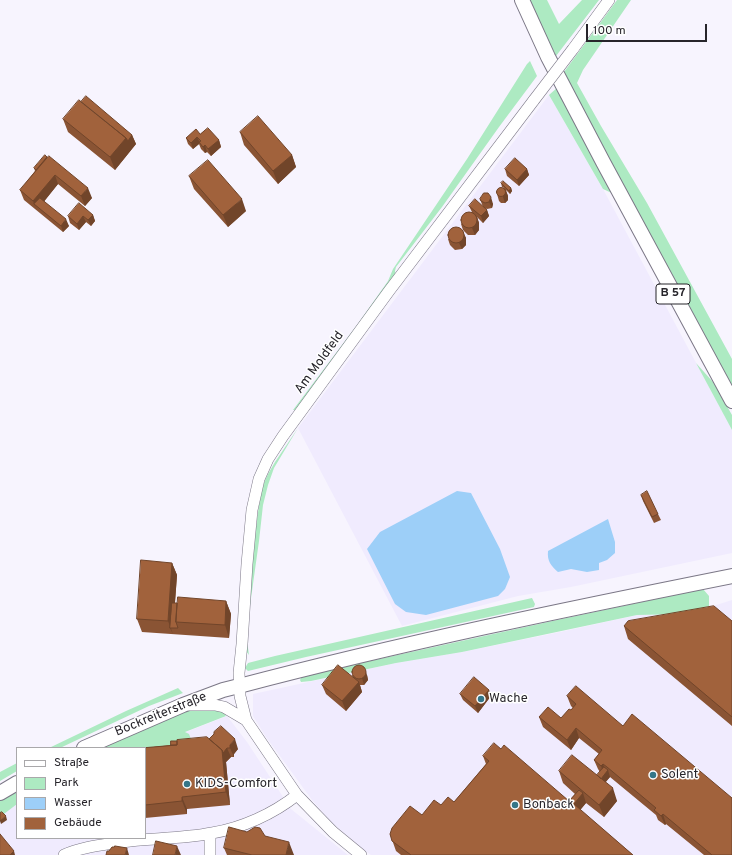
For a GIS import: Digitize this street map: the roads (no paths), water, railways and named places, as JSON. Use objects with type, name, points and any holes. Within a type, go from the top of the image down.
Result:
[{"type":"main road","name":"B 57","points":[[522,0],[548,57],[732,401]]},
{"type":"main road","name":"Bockreiterstraße","points":[[86,747],[184,705],[223,690],[238,686],[391,648],[545,614],[732,576]]},
{"type":"main road","points":[[0,794],[16,784]]},
{"type":"street","name":"Am Moldfeld","points":[[246,720],[241,705],[238,686],[252,510],[259,479],[268,459],[283,436],[389,291],[609,0]]},
{"type":"street","points":[[184,705],[215,705],[224,707],[246,720],[297,795],[333,832],[361,855]]},
{"type":"street","points":[[64,855],[70,852],[97,846],[210,834],[230,829],[276,809],[297,795]]},
{"type":"street","points":[[210,834],[210,855]]},
{"type":"water","points":[[457,491],[471,493],[500,549],[510,577],[505,589],[498,596],[426,615],[406,612],[395,604],[367,549],[380,532]]},
{"type":"water","points":[[608,519],[615,542],[615,553],[607,560],[599,563],[599,570],[587,572],[571,569],[558,572],[553,568],[549,560],[548,551]]},
{"type":"place","name":"Wache","points":[[481,699]]},
{"type":"place","name":"Solent","points":[[653,775]]},
{"type":"place","name":"KIDS-Comfort","points":[[187,784]]},
{"type":"place","name":"Bonback","points":[[515,805]]}]
